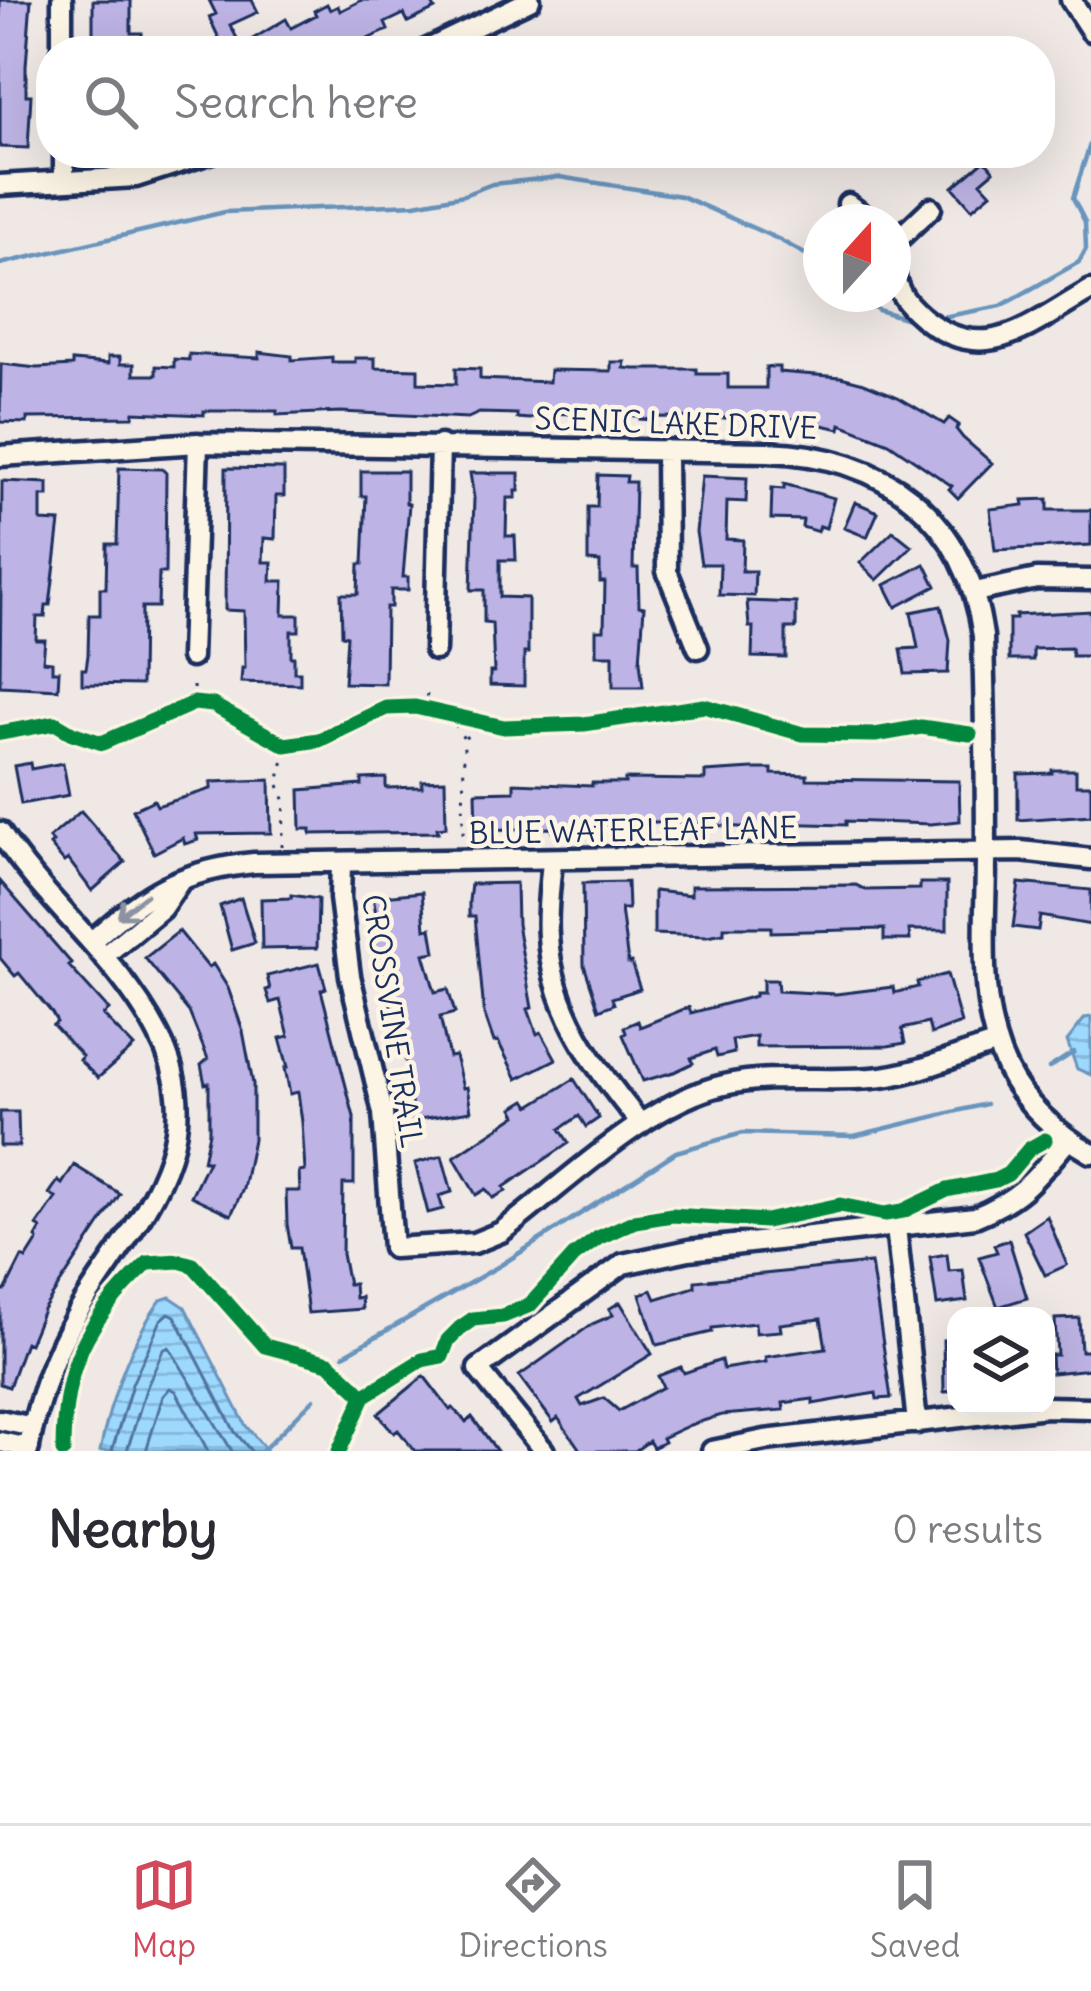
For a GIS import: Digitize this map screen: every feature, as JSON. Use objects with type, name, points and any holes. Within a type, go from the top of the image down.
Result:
[{"type":"street","points":[[62,0],[62,36]]},
{"type":"street","points":[[1072,0],[1091,31]]},
{"type":"street","points":[[453,36],[520,2]]},
{"type":"street","points":[[64,168],[64,181]]},
{"type":"street","points":[[0,185],[136,177],[164,168]]},
{"type":"street","points":[[911,227],[931,208]]},
{"type":"street","points":[[911,307],[959,341],[993,341],[1091,290]]},
{"type":"street","points":[[191,657],[198,443]]},
{"type":"street","name":"SCENIC LAKE DRIVE","points":[[0,456],[198,443],[796,453],[850,463],[899,488],[952,543],[975,592],[983,635],[987,979],[997,1043],[1027,1099],[1068,1140],[1091,1153]]},
{"type":"street","points":[[435,650],[440,445]]},
{"type":"street","points":[[666,450],[667,571],[698,648]]},
{"type":"street","points":[[975,592],[1037,579],[1091,580]]},
{"type":"street","points":[[0,832],[98,948],[159,1036],[173,1070],[178,1108],[169,1166],[54,1357],[28,1449],[0,1442]]},
{"type":"street","name":"BLUE WATERLEAF LANE","points":[[98,948],[153,890],[215,867],[1021,851],[1091,859]]},
{"type":"street","points":[[552,861],[548,935],[555,982],[571,1026],[598,1072],[641,1124]]},
{"type":"street","name":"CROSSVINE TRAIL","points":[[340,864],[350,976],[383,1113],[393,1248],[474,1243],[501,1232],[641,1124],[668,1107],[724,1085],[769,1079],[876,1078],[997,1043]]},
{"type":"street","points":[[544,1451],[478,1369],[623,1264],[689,1250],[975,1217],[1008,1204],[1032,1185],[1068,1140]]},
{"type":"street","points":[[896,1227],[917,1423]]},
{"type":"street","points":[[712,1451],[765,1440],[1046,1407],[1091,1408]]},
{"type":"street","points":[[0,1420],[33,1426]]},
{"type":"path","points":[[425,709],[428,686]]},
{"type":"path","points":[[175,709],[193,695],[213,705]]},
{"type":"path","points":[[400,708],[504,727]]},
{"type":"path","points":[[449,715],[464,739],[464,848]]},
{"type":"path","points":[[464,739],[486,723]]},
{"type":"path","points":[[254,728],[285,745],[302,742]]},
{"type":"path","points":[[275,740],[284,760],[278,782],[285,802],[282,852]]},
{"type":"water","points":[[1091,1017],[1091,1075],[1077,1069],[1067,1041]]},
{"type":"water","points":[[170,1297],[185,1307],[246,1426],[267,1451],[100,1451],[131,1353],[161,1300]]},
{"type":"building","points":[[0,0],[31,0],[26,66],[26,95],[31,95],[28,148],[0,147]]},
{"type":"building","points":[[93,0],[131,0],[131,33],[142,36],[93,36]]},
{"type":"building","points":[[209,0],[252,0],[258,12],[230,25],[236,36],[218,36],[209,17],[216,14]]},
{"type":"building","points":[[362,0],[430,0],[435,9],[408,22],[404,14],[385,23],[388,30],[374,36],[258,36],[286,19],[291,28],[327,4],[330,10],[338,6],[340,11]]},
{"type":"building","points":[[976,168],[994,171],[981,182],[991,193],[972,209],[953,187]]},
{"type":"building","points":[[259,352],[292,356],[292,360],[375,358],[375,368],[418,369],[418,383],[456,384],[456,368],[480,369],[480,379],[549,382],[550,370],[611,371],[611,362],[625,362],[624,368],[728,374],[728,388],[766,388],[766,367],[779,367],[779,372],[864,383],[944,424],[949,418],[959,425],[956,429],[963,438],[992,463],[958,498],[949,489],[952,486],[889,443],[841,424],[840,429],[794,419],[204,411],[204,415],[134,412],[133,417],[0,422],[1,364],[37,368],[72,366],[72,361],[108,364],[108,357],[120,357],[120,364],[134,364],[134,375],[156,375],[156,366],[174,367],[174,359],[189,360],[189,354],[259,358]]},
{"type":"building","points":[[119,468],[166,473],[165,573],[159,573],[158,607],[142,607],[141,685],[82,684],[89,615],[100,615],[107,544],[117,544]]},
{"type":"building","points":[[226,468],[284,469],[284,496],[276,496],[275,539],[264,538],[263,562],[272,562],[271,581],[284,581],[283,615],[299,615],[299,631],[291,631],[291,657],[294,672],[300,672],[300,684],[241,682],[244,611],[225,610]]},
{"type":"building","points":[[361,471],[406,471],[409,504],[403,577],[408,577],[408,590],[391,590],[391,607],[386,607],[385,684],[344,683],[347,636],[342,635],[341,594],[358,594],[359,564],[363,564],[366,496],[361,496]]},
{"type":"building","points":[[470,473],[519,473],[516,498],[507,498],[506,536],[515,536],[516,560],[500,560],[500,597],[528,598],[524,686],[490,685],[492,623],[484,622],[484,590],[471,590],[474,498]]},
{"type":"building","points":[[598,475],[627,476],[626,482],[635,482],[633,568],[638,568],[639,606],[644,607],[643,687],[613,687],[613,655],[596,655],[596,630],[604,630],[605,582],[600,582],[600,562],[588,561],[588,507],[597,507]]},
{"type":"building","points":[[702,476],[747,478],[746,502],[727,501],[726,539],[743,540],[742,571],[755,571],[754,596],[719,595],[720,564],[701,564],[696,532]]},
{"type":"building","points":[[2,481],[48,483],[48,496],[41,496],[41,521],[60,522],[50,605],[46,605],[45,617],[37,617],[36,640],[45,640],[43,661],[52,662],[52,671],[59,671],[58,689],[0,686]]},
{"type":"building","points":[[784,484],[834,498],[826,528],[820,526],[818,532],[802,527],[803,520],[771,519],[772,488],[784,489]]},
{"type":"building","points":[[1048,499],[1048,510],[1091,510],[1091,545],[995,550],[990,509]]},
{"type":"building","points":[[855,502],[878,512],[867,537],[844,528]]},
{"type":"building","points":[[893,531],[912,546],[877,580],[860,563]]},
{"type":"building","points":[[925,564],[936,586],[896,607],[885,585]]},
{"type":"building","points":[[747,601],[796,603],[796,628],[786,628],[786,658],[752,657],[753,627],[749,627]]},
{"type":"building","points":[[941,606],[950,640],[948,673],[905,674],[901,649],[918,648],[911,612]]},
{"type":"building","points":[[1091,611],[1091,656],[1072,656],[1071,648],[1033,649],[1033,660],[1009,660],[1009,619]]},
{"type":"building","points":[[30,763],[31,769],[63,763],[69,795],[21,804],[14,766]]},
{"type":"building","points":[[772,769],[772,774],[807,775],[807,779],[959,781],[960,821],[772,823],[772,827],[753,828],[645,822],[646,827],[568,826],[568,832],[553,832],[553,828],[477,830],[476,792],[514,791],[514,783],[592,786],[625,783],[625,779],[705,780],[705,772]]},
{"type":"building","points":[[1076,770],[1076,785],[1091,785],[1091,815],[1018,820],[1018,774]]},
{"type":"building","points":[[386,778],[386,788],[422,787],[422,781],[445,780],[446,827],[437,828],[438,832],[311,834],[311,829],[301,829],[300,790],[362,785],[362,779]]},
{"type":"building","points":[[270,780],[271,833],[196,834],[198,840],[185,844],[183,838],[154,853],[133,810],[154,800],[157,806],[211,789],[211,782]]},
{"type":"building","points":[[81,811],[125,862],[92,891],[68,859],[64,862],[50,845],[49,838]]},
{"type":"building","points":[[0,881],[109,1010],[103,1015],[134,1047],[98,1078],[53,1025],[57,1022],[52,1013],[0,958]]},
{"type":"building","points":[[627,882],[628,909],[621,909],[628,963],[640,989],[612,998],[614,1004],[599,1010],[584,965],[583,883]]},
{"type":"building","points":[[516,883],[517,924],[532,1008],[528,1009],[537,1034],[541,1032],[556,1059],[517,1079],[498,1041],[494,1042],[484,1013],[475,916],[469,916],[471,884]]},
{"type":"building","points":[[920,883],[947,883],[947,930],[909,930],[910,940],[884,940],[884,929],[771,932],[771,927],[724,927],[724,933],[707,936],[654,934],[654,891],[691,895],[691,886],[920,889]]},
{"type":"building","points":[[1019,883],[1091,890],[1091,925],[1040,916],[1038,930],[1013,927]]},
{"type":"building","points":[[422,892],[425,929],[431,928],[435,952],[424,954],[435,992],[448,989],[455,1013],[440,1017],[449,1057],[455,1056],[471,1111],[413,1120],[407,1065],[381,950],[376,951],[373,938],[380,936],[373,897]]},
{"type":"building","points":[[291,895],[318,899],[317,948],[262,949],[261,899]]},
{"type":"building","points":[[241,898],[255,943],[232,950],[220,906]]},
{"type":"building","points":[[179,931],[208,967],[213,964],[228,988],[243,1031],[253,1084],[253,1139],[243,1189],[231,1215],[191,1196],[208,1161],[203,1161],[209,1132],[209,1083],[205,1084],[201,1065],[208,1059],[189,1012],[145,958]]},
{"type":"building","points":[[319,963],[326,988],[321,990],[354,1117],[354,1184],[343,1184],[342,1254],[348,1284],[354,1284],[362,1309],[308,1313],[299,1248],[291,1248],[287,1224],[286,1191],[300,1191],[299,1172],[305,1171],[302,1122],[298,1092],[290,1094],[285,1068],[280,1038],[289,1036],[280,1000],[270,1003],[266,990],[270,989],[267,976]]},
{"type":"building","points":[[947,974],[961,1023],[931,1034],[928,1023],[902,1029],[905,1043],[756,1047],[756,1036],[732,1040],[734,1053],[717,1057],[715,1050],[691,1058],[693,1063],[674,1072],[643,1081],[623,1035],[624,1027],[638,1021],[640,1027],[689,1007],[691,1013],[763,993],[763,980],[777,980],[778,991],[836,994],[893,987],[894,993]]},
{"type":"building","points":[[574,1079],[599,1118],[586,1127],[579,1116],[560,1129],[569,1143],[504,1187],[506,1191],[493,1198],[486,1189],[476,1195],[454,1157],[517,1115],[513,1108],[526,1100],[530,1106]]},
{"type":"building","points":[[0,1112],[18,1112],[19,1146],[0,1146]]},
{"type":"building","points":[[442,1156],[452,1192],[439,1196],[443,1209],[428,1213],[415,1163]]},
{"type":"building","points":[[74,1165],[120,1194],[43,1310],[9,1387],[0,1384],[0,1289],[5,1291],[22,1257],[26,1259],[38,1240],[41,1229],[37,1226],[56,1198],[49,1194]]},
{"type":"building","points":[[1047,1216],[1067,1265],[1045,1275],[1024,1232]]},
{"type":"building","points":[[1009,1240],[1027,1298],[998,1307],[979,1257],[997,1252],[994,1245]]},
{"type":"building","points":[[947,1254],[949,1271],[963,1270],[967,1301],[937,1305],[930,1257]]},
{"type":"building","points":[[871,1263],[891,1398],[877,1399],[876,1393],[813,1404],[813,1399],[783,1403],[784,1410],[722,1415],[690,1425],[662,1438],[664,1442],[653,1448],[649,1441],[635,1451],[581,1451],[519,1376],[592,1324],[613,1315],[609,1309],[620,1302],[652,1354],[578,1399],[582,1406],[604,1398],[619,1411],[663,1387],[658,1376],[681,1367],[684,1373],[721,1360],[723,1369],[826,1348],[821,1319],[780,1324],[781,1331],[756,1333],[755,1323],[712,1328],[712,1332],[657,1345],[640,1294],[652,1290],[656,1299],[695,1287],[695,1281]]},
{"type":"building","points":[[1079,1318],[1081,1351],[1091,1351],[1091,1369],[1055,1373],[1055,1319]]},
{"type":"building","points":[[943,1340],[947,1340],[944,1392]]},
{"type":"building","points":[[424,1376],[450,1410],[466,1422],[472,1417],[497,1451],[415,1451],[398,1430],[394,1433],[378,1414]]},
{"type":"waterway","points":[[937,318],[1001,306],[1079,262],[1086,249],[1085,222],[1073,198],[1091,141]]},
{"type":"waterway","points":[[0,264],[225,212],[415,204],[464,195],[492,184],[559,177],[681,196],[803,253]]},
{"type":"waterway","points":[[885,312],[915,321]]},
{"type":"waterway","points":[[1049,1068],[1074,1052]]},
{"type":"waterway","points":[[344,1355],[501,1265],[676,1152],[743,1133],[854,1136],[986,1104]]},
{"type":"waterway","points":[[262,1451],[314,1399]]},
{"type":"cycle path","points":[[0,733],[55,723],[102,743],[194,703],[213,705],[285,745],[319,740],[386,708],[415,707],[504,727],[584,724],[704,706],[803,734],[875,735],[921,727],[970,734]]},
{"type":"cycle path","points":[[339,1451],[364,1396],[422,1360],[442,1356],[448,1340],[473,1319],[503,1316],[530,1305],[574,1256],[598,1238],[635,1221],[672,1215],[766,1221],[840,1205],[885,1214],[903,1211],[947,1190],[996,1180],[1045,1140]]},
{"type":"cycle path","points":[[63,1451],[68,1394],[82,1346],[109,1305],[148,1263],[193,1265],[265,1346],[329,1363],[364,1396]]}]
